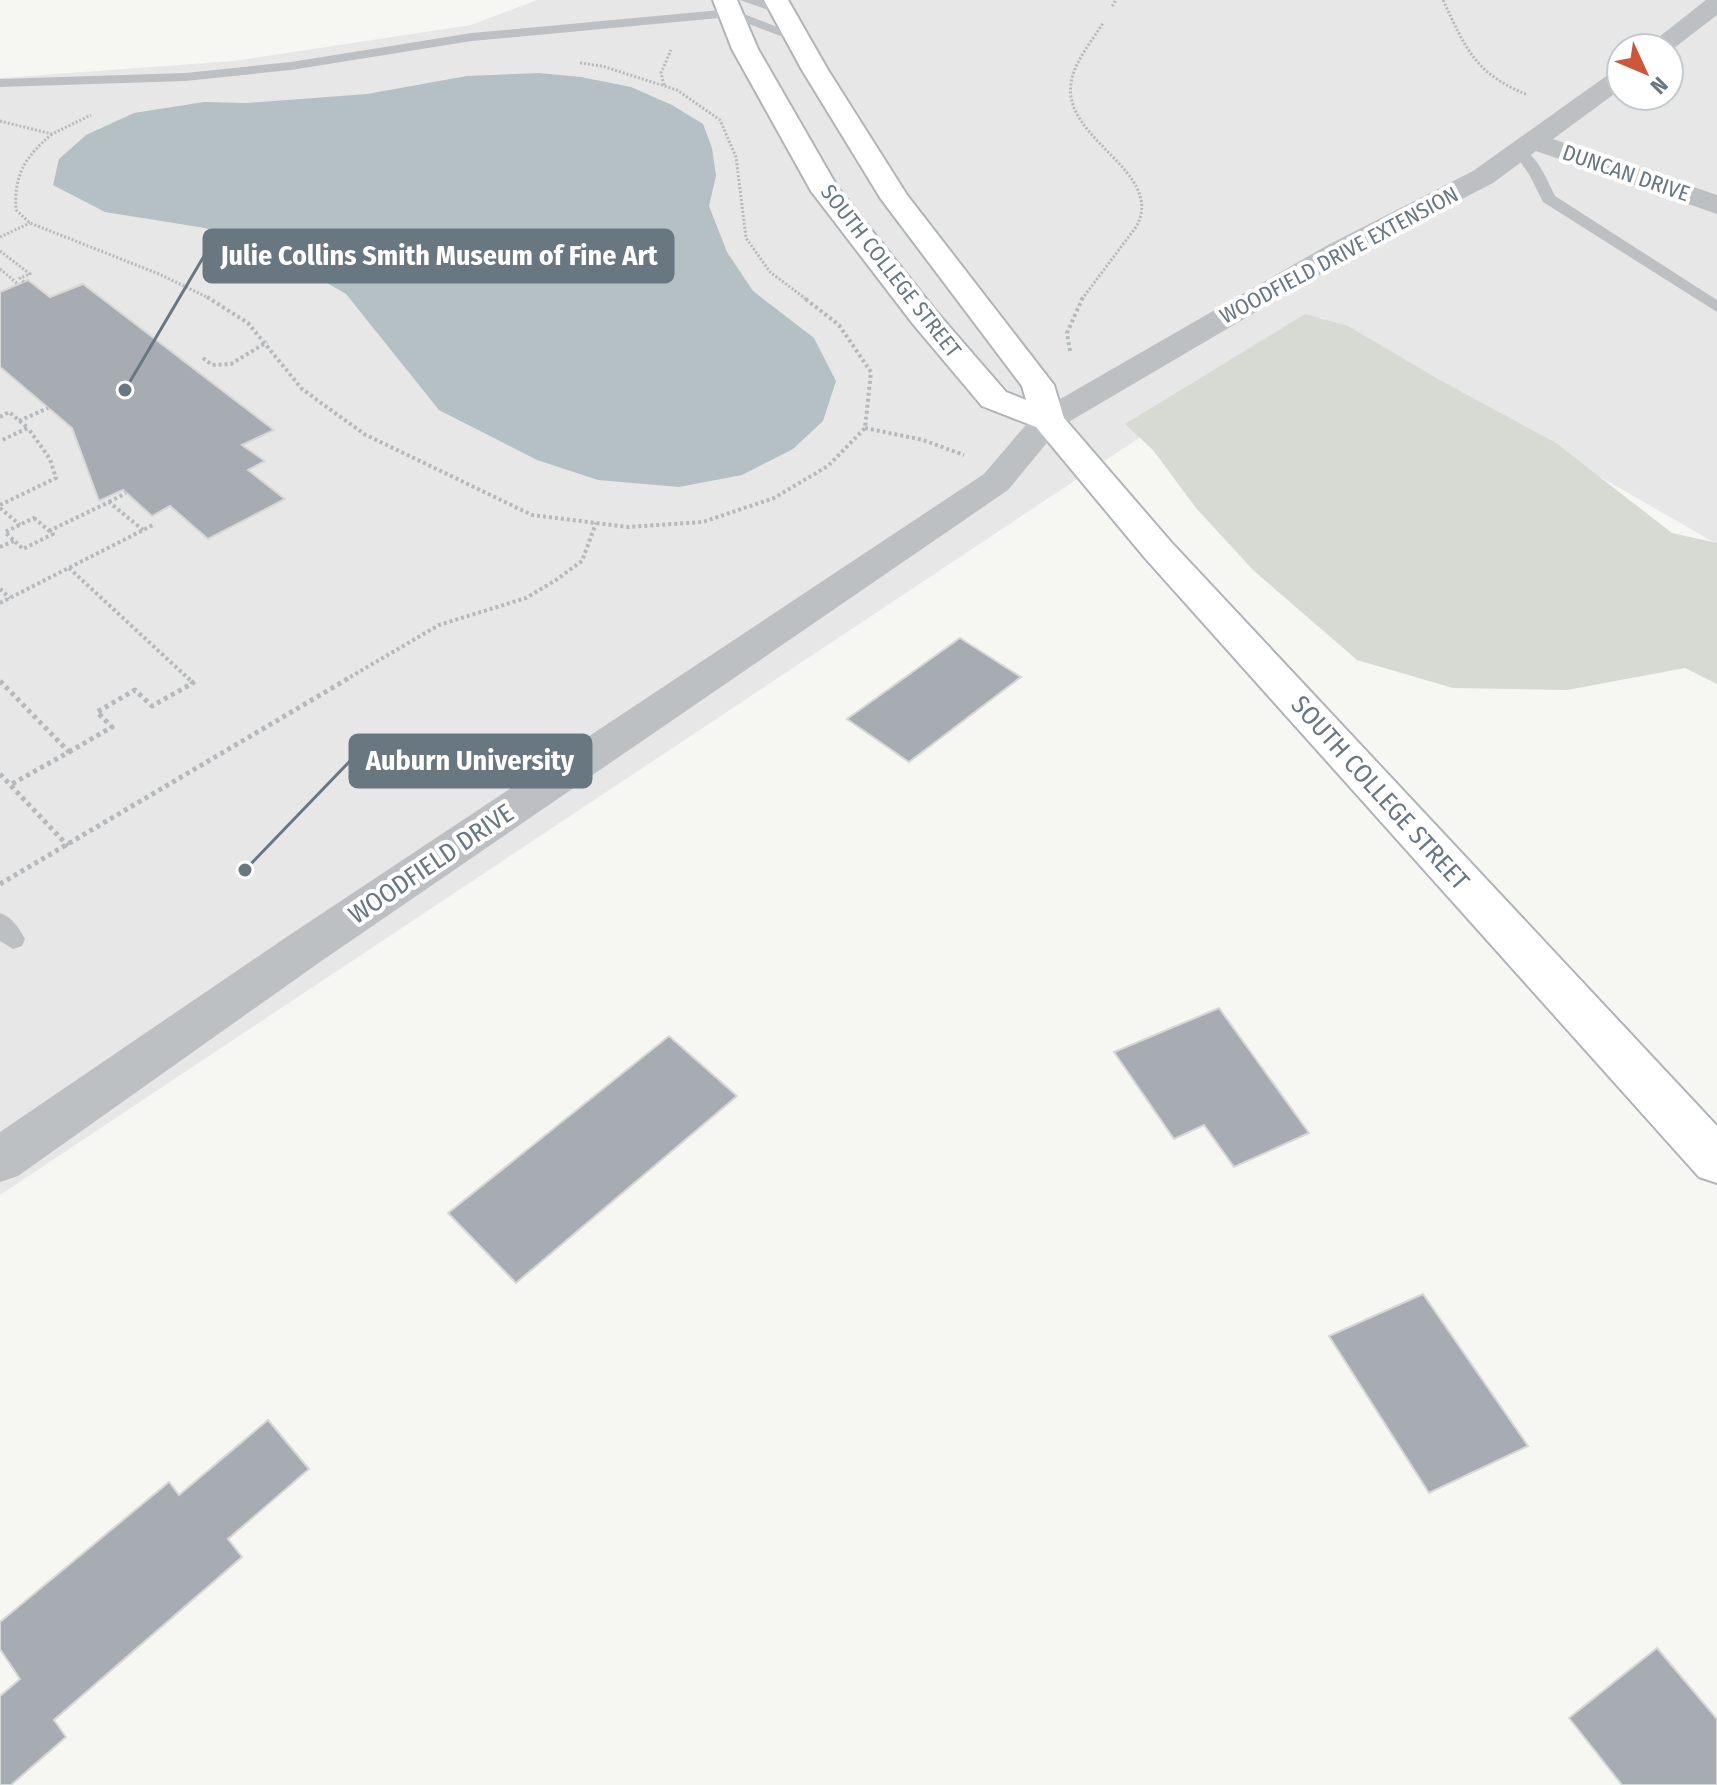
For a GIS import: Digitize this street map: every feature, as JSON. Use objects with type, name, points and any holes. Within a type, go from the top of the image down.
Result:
[{"type":"main road","name":"SOUTH COLLEGE STREET","points":[[734,4],[745,49],[825,191],[994,399],[1048,420]]},
{"type":"main road","name":"SOUTH COLLEGE STREET","points":[[779,5],[895,199],[1038,385],[1048,420],[1158,550],[1717,1161]]},
{"type":"street","points":[[1679,32],[1717,3]]},
{"type":"street","name":"WOODFIELD DRIVE EXTENSION","points":[[1048,420],[1324,260],[1483,177],[1605,89]]},
{"type":"street","name":"DUNCAN DRIVE","points":[[1527,147],[1717,205]]},
{"type":"street","name":"WOODFIELD DRIVE","points":[[0,1160],[315,941],[996,482],[1048,420]]},
{"type":"lane","points":[[734,4],[796,37]]},
{"type":"lane","points":[[0,83],[200,76],[734,4],[779,5]]},
{"type":"lane","points":[[1527,147],[1549,199],[1717,307]]},
{"type":"path","points":[[1112,6],[1116,0]]},
{"type":"path","points":[[1443,0],[1476,67],[1485,76],[1508,88],[1538,99]]},
{"type":"path","points":[[1070,351],[1067,334],[1076,311],[1104,266],[1141,220],[1142,198],[1133,176],[1090,137],[1071,100],[1071,82],[1103,23]]},
{"type":"path","points":[[664,85],[661,73],[670,57],[673,39]]},
{"type":"path","points":[[102,111],[52,134],[25,157],[13,182],[16,210],[30,223],[159,274],[216,302],[248,323],[267,342],[302,389],[364,434],[532,515],[628,527],[703,522],[774,498],[828,466],[865,428],[871,372],[839,325],[770,272],[746,238],[736,157],[720,120],[677,90],[602,66],[574,62]]},
{"type":"path","points":[[0,121],[52,134]]},
{"type":"path","points":[[0,237],[30,223]]},
{"type":"path","points":[[0,251],[30,274],[20,278],[24,282]]},
{"type":"path","points":[[13,261],[0,268],[18,284]]},
{"type":"path","points":[[203,358],[212,365],[231,364],[267,342]]},
{"type":"path","points":[[0,407],[28,428],[50,459],[56,478],[0,506],[20,525]]},
{"type":"path","points":[[19,421],[48,408]]},
{"type":"path","points":[[0,417],[9,412]]},
{"type":"path","points":[[0,441],[28,428]]},
{"type":"path","points":[[865,428],[923,440],[967,457]]},
{"type":"path","points":[[49,531],[126,493]]},
{"type":"path","points":[[109,502],[143,530]]},
{"type":"path","points":[[34,518],[49,531],[53,534],[23,549],[5,532],[34,518]]},
{"type":"path","points":[[0,884],[439,625],[526,598],[556,580],[582,561],[596,523]]},
{"type":"path","points":[[0,603],[155,524]]},
{"type":"path","points":[[0,547],[14,541]]},
{"type":"path","points":[[10,785],[112,727],[97,712],[135,690],[152,706],[193,683],[69,568]]},
{"type":"path","points":[[0,589],[10,598]]},
{"type":"path","points":[[0,681],[69,752]]},
{"type":"path","points":[[0,774],[68,846]]},
{"type":"shaded area","points":[[537,0],[1717,0],[1717,544],[1321,317],[0,1195],[0,78],[234,61],[471,25]]},
{"type":"shaded area","points":[[539,73],[631,87],[672,105],[703,124],[712,148],[716,176],[709,206],[727,252],[753,291],[814,338],[836,381],[823,421],[793,449],[742,475],[679,487],[598,480],[537,460],[439,410],[346,294],[283,257],[205,228],[105,212],[53,185],[59,159],[86,135],[134,113],[204,102],[246,103],[367,94],[467,76]]},
{"type":"shaded area","points":[[1305,314],[1348,326],[1556,443],[1672,533],[1717,543],[1717,684],[1685,668],[1567,690],[1453,688],[1357,660],[1253,570],[1196,508],[1153,450],[1125,424]]},
{"type":"building","points":[[28,280],[50,297],[83,284],[274,430],[242,445],[265,461],[248,470],[285,499],[208,539],[170,506],[152,516],[123,490],[99,501],[72,428],[0,367],[0,292]]},
{"type":"building","points":[[960,638],[1021,677],[909,762],[847,719]]},
{"type":"building","points":[[1219,1008],[1309,1133],[1234,1167],[1204,1125],[1174,1139],[1114,1052]]},
{"type":"building","points":[[669,1036],[737,1096],[516,1283],[448,1213]]},
{"type":"building","points":[[1423,1294],[1528,1446],[1429,1493],[1329,1336]]},
{"type":"building","points":[[268,1420],[309,1469],[228,1539],[242,1557],[54,1720],[66,1737],[11,1785],[0,1785],[0,1696],[20,1679],[0,1649],[0,1622],[169,1482],[179,1495]]},
{"type":"building","points":[[1657,1648],[1717,1719],[1717,1785],[1622,1785],[1569,1718]]},
{"type":"place","name":"Julie Collins Smith Museum of Fine Art","points":[[125,390]]},
{"type":"place","name":"Auburn University","points":[[245,870]]}]
